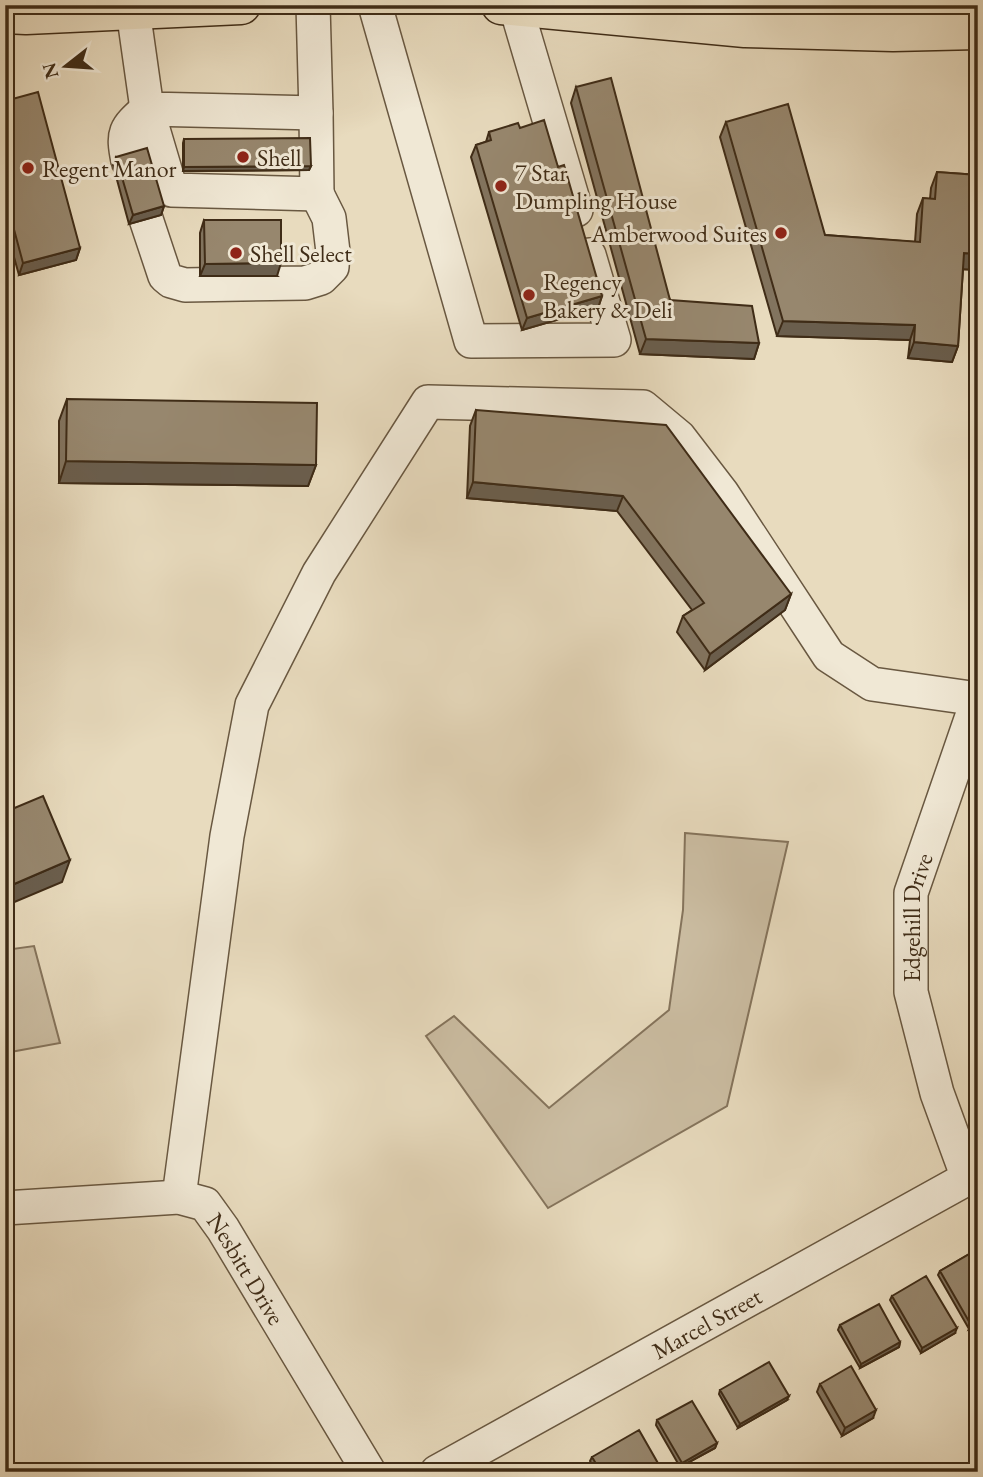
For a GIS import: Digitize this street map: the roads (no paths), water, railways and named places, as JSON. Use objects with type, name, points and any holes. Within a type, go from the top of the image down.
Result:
[{"type":"main road","points":[[18,11],[241,5]]},
{"type":"main road","points":[[509,6],[742,17],[893,32],[978,30]]},
{"type":"street","points":[[146,219],[165,276],[185,285],[305,283],[321,278],[332,267],[329,218],[317,194],[313,5]]},
{"type":"street","points":[[375,5],[471,341],[614,340],[509,6]]},
{"type":"street","points":[[133,10],[146,109],[171,190],[317,194]]},
{"type":"street","points":[[128,161],[125,134],[146,109],[316,113]]},
{"type":"street","points":[[179,1196],[228,836],[252,705],[319,573],[428,402],[643,407],[679,437],[722,493],[829,656],[872,684],[978,699]]},
{"type":"street","name":"Edgehill Drive","points":[[973,1176],[937,1093],[911,992],[911,893],[978,699]]},
{"type":"street","name":"Marcel Street","points":[[437,1472],[973,1176]]},
{"type":"street","name":"Nesbitt Drive","points":[[5,1208],[179,1196],[205,1204],[223,1229],[369,1472]]},
{"type":"place","name":"Shell","points":[[243,157]]},
{"type":"place","name":"Regent Manor","points":[[28,168]]},
{"type":"place","name":"7 Star Dumpling House","points":[[501,186]]},
{"type":"place","name":"Amberwood Suites","points":[[781,233]]},
{"type":"place","name":"Shell Select","points":[[236,253]]},
{"type":"place","name":"Regency Bakery & Deli","points":[[529,295]]}]
